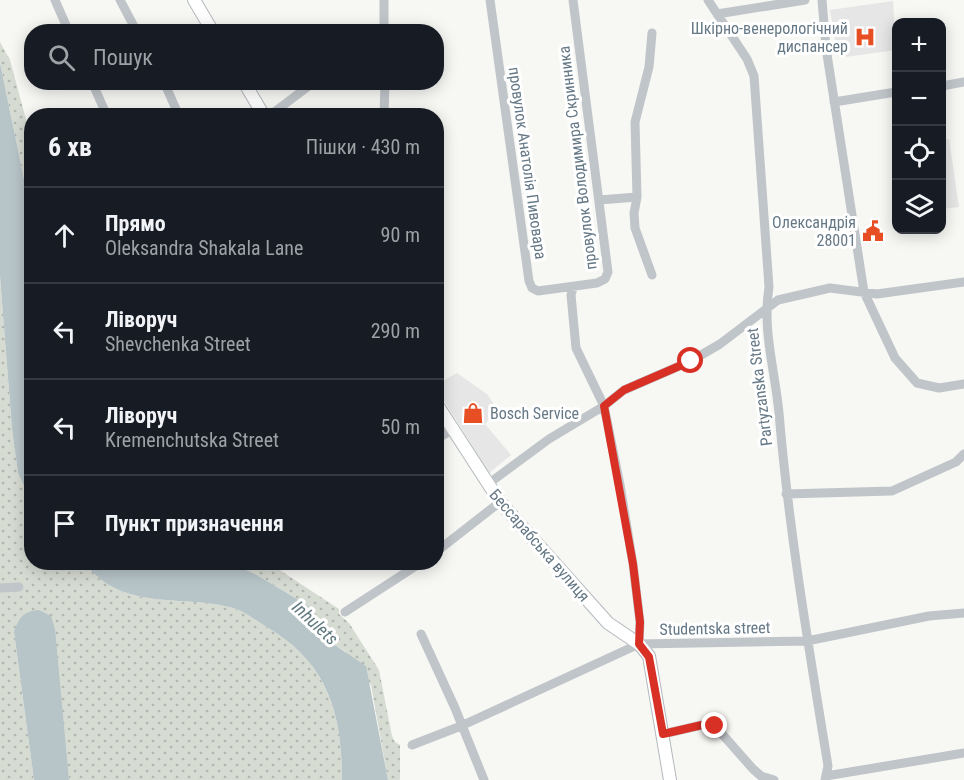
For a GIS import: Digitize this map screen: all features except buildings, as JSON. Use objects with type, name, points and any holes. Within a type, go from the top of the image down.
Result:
[{"type":"main road","points":[[194,0],[208,24]]},
{"type":"main road","points":[[249,90],[259,108]]},
{"type":"main road","name":"Бессарабська вулиця","points":[[444,416],[500,502],[608,623],[639,644]]},
{"type":"main road","points":[[639,644],[649,657],[670,780]]},
{"type":"street","points":[[55,0],[66,24]]},
{"type":"street","points":[[120,0],[133,24]]},
{"type":"street","points":[[384,0],[384,24]]},
{"type":"street","name":"провулок Анатолія Пивовара","points":[[490,0],[530,284],[538,291],[573,288]]},
{"type":"street","name":"провулок Володимира Скринника","points":[[573,0],[607,276],[597,283],[573,288]]},
{"type":"street","name":"Partyzanska Street","points":[[708,0],[747,59],[754,76],[769,286],[765,310],[779,412],[786,494],[828,766],[825,778]]},
{"type":"street","points":[[717,14],[805,0]]},
{"type":"street","points":[[822,0],[834,102],[864,292],[896,358],[917,383],[939,388],[964,384]]},
{"type":"street","points":[[652,33],[650,67],[635,122],[637,197],[635,228],[652,275]]},
{"type":"street","points":[[946,85],[964,82]]},
{"type":"street","points":[[96,90],[103,108]]},
{"type":"street","points":[[168,90],[175,108]]},
{"type":"street","points":[[280,108],[303,90]]},
{"type":"street","points":[[384,90],[384,108]]},
{"type":"street","points":[[834,102],[892,93]]},
{"type":"street","points":[[599,200],[637,197]]},
{"type":"street","points":[[488,484],[549,439],[604,406],[624,390],[691,361],[720,344],[778,300],[807,291],[839,288],[877,294],[964,282]]},
{"type":"street","points":[[573,288],[571,295],[576,348],[604,406],[633,564],[640,622],[639,644]]},
{"type":"street","points":[[444,434],[452,430]]},
{"type":"street","points":[[786,494],[892,491],[956,462],[964,454]]},
{"type":"street","points":[[444,546],[500,502]]},
{"type":"street","points":[[345,612],[410,570]]},
{"type":"street","points":[[0,588],[19,587]]},
{"type":"street","name":"Studentska street","points":[[412,744],[461,726],[639,644],[807,641],[929,616],[964,613]]},
{"type":"street","points":[[421,634],[484,780]]},
{"type":"street","points":[[663,734],[702,725],[715,726],[753,770],[760,776],[774,780]]},
{"type":"street","points":[[825,778],[964,753]]},
{"type":"shaded area","name":"Шкірно-венерологічний диспансер","points":[[893,1],[892,51],[838,58],[830,10]]},
{"type":"shaded area","points":[[0,42],[10,60],[24,112],[24,179],[0,63]]},
{"type":"shaded area","points":[[946,139],[949,139],[959,207],[946,209],[946,180]]},
{"type":"shaded area","points":[[0,276],[12,429],[18,473],[24,486],[24,570],[92,570],[116,589],[134,595],[233,608],[286,640],[317,673],[327,691],[339,732],[342,780],[69,780],[65,749],[14,632],[34,780],[0,780]]},
{"type":"shaded area","points":[[457,373],[488,395],[498,411],[485,424],[511,455],[489,473],[444,400],[444,380]]},
{"type":"shaded area","points":[[246,570],[280,570],[339,609],[339,614],[349,623],[379,670],[392,736],[400,745],[400,780],[388,780],[371,685],[345,651],[326,640],[310,607]]},
{"type":"water","points":[[0,63],[24,179],[24,486],[18,473],[12,429],[0,276]]},
{"type":"water","name":"Inhulets","points":[[92,570],[246,570],[310,607],[316,624],[326,639],[366,666],[388,780],[342,780],[339,732],[327,691],[317,672],[286,640],[233,608],[134,595],[116,589]]},
{"type":"water","points":[[39,610],[51,616],[55,629],[69,780],[34,780],[14,632],[22,616]]},
{"type":"place","name":"Шкірно-венерологічний диспансер","points":[[865,37]]},
{"type":"place","name":"Олександрія 28001","points":[[873,231]]},
{"type":"place","name":"Bosch Service","points":[[473,413]]},
{"type":"route","points":[[691,361],[624,390],[604,406],[633,564],[640,622],[639,644],[649,657],[663,734],[702,725],[715,726]]}]
